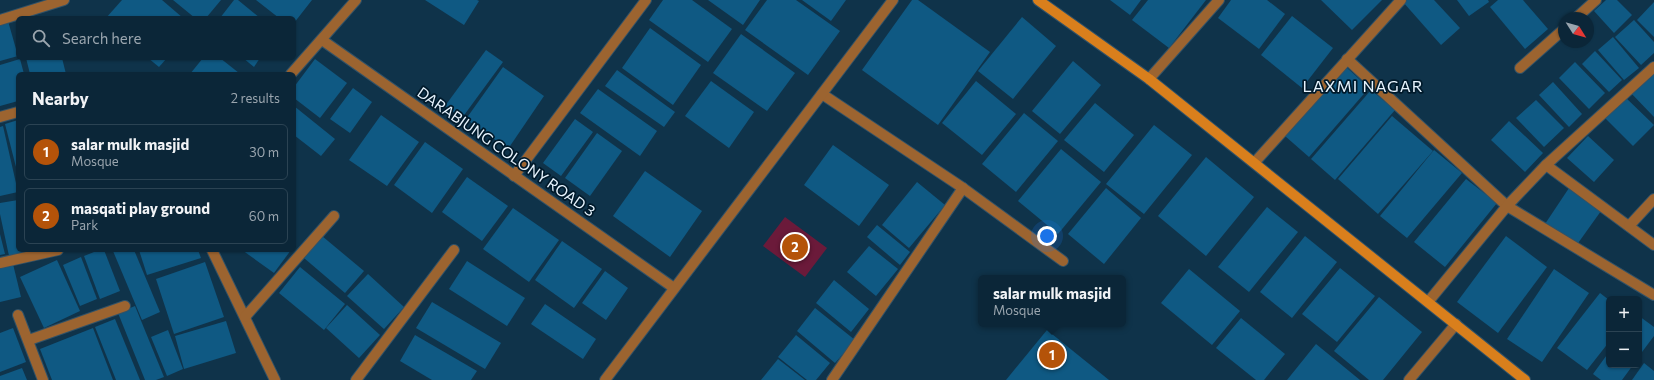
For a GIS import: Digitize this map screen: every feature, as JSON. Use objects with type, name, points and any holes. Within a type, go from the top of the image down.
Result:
[{"type":"street","points":[[0,20],[64,0]]},
{"type":"street","points":[[293,72],[356,0]]},
{"type":"street","points":[[514,176],[646,0]]},
{"type":"street","points":[[605,380],[893,0]]},
{"type":"street","points":[[1038,0],[1149,79],[1255,162],[1525,380]]},
{"type":"street","points":[[1149,79],[1220,0]]},
{"type":"street","points":[[1255,162],[1401,0]]},
{"type":"street","points":[[1583,12],[1596,0]]},
{"type":"street","points":[[1520,68],[1558,33]]},
{"type":"street","name":"DARABJUNG COLONY ROAD 3","points":[[322,40],[674,288]]},
{"type":"street","points":[[1347,59],[1507,206],[1654,295]]},
{"type":"street","points":[[1428,302],[1507,206],[1546,165],[1654,67]]},
{"type":"street","points":[[822,94],[963,188],[1063,261]]},
{"type":"street","points":[[0,118],[16,113]]},
{"type":"street","points":[[1546,165],[1654,245]]},
{"type":"street","points":[[832,380],[963,188]]},
{"type":"street","points":[[1629,226],[1654,199]]},
{"type":"street","points":[[245,317],[334,216]]},
{"type":"street","points":[[356,380],[454,250]]},
{"type":"street","points":[[0,263],[49,252]]},
{"type":"street","points":[[213,252],[275,380]]},
{"type":"street","points":[[29,340],[125,306]]},
{"type":"street","points":[[18,315],[29,340],[43,380]]},
{"type":"street","points":[[1409,380],[1456,324]]},
{"type":"shaded area","points":[[785,217],[827,248],[805,277],[763,246]]},
{"type":"building","points":[[122,0],[162,0],[181,16],[108,16]]},
{"type":"building","points":[[173,0],[221,0],[208,16],[193,16]]},
{"type":"building","points":[[234,0],[238,0],[258,16],[222,16]]},
{"type":"building","points":[[256,0],[312,0],[296,20],[296,16],[276,16]]},
{"type":"building","points":[[425,0],[477,0],[479,1],[464,25]]},
{"type":"building","points":[[663,0],[692,0],[732,29],[708,62],[649,20]]},
{"type":"building","points":[[708,0],[760,0],[743,25]]},
{"type":"building","points":[[767,0],[796,0],[840,31],[808,75],[745,30]]},
{"type":"building","points":[[802,0],[846,0],[831,21]]},
{"type":"building","points":[[912,0],[918,0],[990,52],[938,125],[862,70]]},
{"type":"building","points":[[1110,0],[1141,0],[1130,15]]},
{"type":"building","points":[[1148,0],[1206,0],[1169,48],[1132,20]]},
{"type":"building","points":[[1231,0],[1267,0],[1285,14],[1259,49],[1218,18]]},
{"type":"building","points":[[1321,0],[1382,0],[1352,30]]},
{"type":"building","points":[[1405,0],[1434,0],[1460,28],[1441,45],[1403,2]]},
{"type":"building","points":[[1457,0],[1488,0],[1489,2],[1469,16]]},
{"type":"building","points":[[1498,0],[1523,0],[1548,29],[1525,49],[1490,7]]},
{"type":"building","points":[[1606,0],[1617,0],[1632,15],[1614,33],[1594,11]]},
{"type":"building","points":[[1654,2],[1654,37],[1637,20]]},
{"type":"building","points":[[1292,16],[1333,48],[1302,88],[1261,55]]},
{"type":"building","points":[[1022,17],[1056,46],[1013,99],[978,71]]},
{"type":"building","points":[[1634,20],[1654,42],[1654,53],[1641,65],[1615,37]]},
{"type":"building","points":[[8,21],[16,49],[16,57],[0,61],[0,23]]},
{"type":"building","points":[[650,28],[701,65],[673,105],[622,68]]},
{"type":"building","points":[[741,34],[795,73],[767,111],[713,73]]},
{"type":"building","points":[[1613,37],[1639,68],[1624,80],[1598,50]]},
{"type":"building","points":[[486,50],[503,62],[462,118],[445,106]]},
{"type":"building","points":[[1595,51],[1622,80],[1609,92],[1582,64]]},
{"type":"building","points":[[315,59],[347,83],[320,118],[296,100],[296,84]]},
{"type":"building","points":[[20,60],[23,72],[16,72],[16,102],[0,106],[0,65]]},
{"type":"building","points":[[26,60],[62,60],[66,72],[30,72]]},
{"type":"building","points":[[150,60],[165,60],[159,67]]},
{"type":"building","points":[[201,60],[223,60],[238,72],[192,72]]},
{"type":"building","points":[[245,60],[259,60],[254,67]]},
{"type":"building","points":[[1073,61],[1101,85],[1060,134],[1032,111]]},
{"type":"building","points":[[1575,62],[1605,93],[1589,109],[1559,78]]},
{"type":"building","points":[[1345,66],[1369,88],[1309,157],[1285,136]]},
{"type":"building","points":[[503,67],[544,96],[508,149],[466,119]]},
{"type":"building","points":[[1654,69],[1654,117],[1630,92]]},
{"type":"building","points":[[617,70],[675,112],[664,127],[605,86]]},
{"type":"building","points":[[711,81],[754,112],[729,148],[685,116]]},
{"type":"building","points":[[976,81],[1016,114],[982,155],[942,123]]},
{"type":"building","points":[[1553,82],[1582,114],[1569,127],[1539,95]]},
{"type":"building","points":[[353,88],[372,102],[350,133],[330,119]]},
{"type":"building","points":[[598,89],[657,131],[640,156],[580,113]]},
{"type":"building","points":[[1371,90],[1395,110],[1335,180],[1311,159]]},
{"type":"building","points":[[1624,96],[1654,125],[1633,146],[1604,117]]},
{"type":"building","points":[[1536,100],[1564,128],[1544,147],[1516,118]]},
{"type":"building","points":[[1095,103],[1134,135],[1104,172],[1064,140]]},
{"type":"building","points":[[296,108],[335,139],[321,156],[296,137]]},
{"type":"building","points":[[1024,113],[1058,141],[1016,192],[982,164]]},
{"type":"building","points":[[381,115],[419,142],[387,186],[349,160]]},
{"type":"building","points":[[1392,116],[1433,151],[1378,214],[1338,179]]},
{"type":"building","points":[[575,119],[593,132],[561,176],[543,163]]},
{"type":"building","points":[[16,121],[16,167],[5,124]]},
{"type":"building","points":[[1509,121],[1543,153],[1525,172],[1491,140]]},
{"type":"building","points":[[1154,125],[1192,155],[1144,214],[1106,184]]},
{"type":"building","points":[[3,126],[16,183],[16,192],[0,196],[0,127]]},
{"type":"building","points":[[597,133],[622,151],[590,196],[565,178]]},
{"type":"building","points":[[1588,136],[1614,160],[1594,182],[1567,158]]},
{"type":"building","points":[[425,142],[463,169],[432,213],[394,185]]},
{"type":"building","points":[[833,145],[889,185],[859,226],[804,185]]},
{"type":"building","points":[[1061,149],[1101,182],[1058,234],[1018,201]]},
{"type":"building","points":[[1434,150],[1462,173],[1407,238],[1380,216]]},
{"type":"building","points":[[1206,157],[1254,197],[1206,256],[1158,216]]},
{"type":"building","points":[[645,171],[702,211],[670,257],[613,216]]},
{"type":"building","points":[[467,177],[508,206],[482,241],[442,212]]},
{"type":"building","points":[[1466,179],[1497,203],[1445,267],[1414,242]]},
{"type":"building","points":[[917,182],[945,205],[909,248],[882,225]]},
{"type":"building","points":[[1106,188],[1141,218],[1104,264],[1068,234]]},
{"type":"building","points":[[1569,188],[1601,211],[1576,246],[1545,224]]},
{"type":"building","points":[[16,200],[16,252],[39,252],[9,256],[0,214],[0,203]]},
{"type":"building","points":[[1267,207],[1298,232],[1249,292],[1218,267]]},
{"type":"building","points":[[513,208],[559,240],[529,282],[483,249]]},
{"type":"building","points":[[877,225],[910,252],[900,265],[867,237]]},
{"type":"building","points":[[0,234],[5,254],[0,255]]},
{"type":"building","points":[[322,236],[364,271],[345,293],[304,258]]},
{"type":"building","points":[[1305,236],[1337,262],[1292,318],[1260,292]]},
{"type":"building","points":[[1506,236],[1547,267],[1498,333],[1457,302]]},
{"type":"building","points":[[562,241],[602,269],[574,308],[535,280]]},
{"type":"building","points":[[869,246],[898,269],[876,296],[847,272]]},
{"type":"building","points":[[94,252],[105,252],[120,291],[100,299],[84,256]]},
{"type":"building","points":[[113,252],[135,252],[160,312],[142,320]]},
{"type":"building","points":[[140,252],[199,252],[201,258],[147,275]]},
{"type":"building","points":[[245,252],[290,252],[274,273]]},
{"type":"building","points":[[81,257],[97,299],[80,306],[63,265]]},
{"type":"building","points":[[57,260],[80,311],[44,328],[20,277]]},
{"type":"building","points":[[467,261],[525,298],[507,326],[449,289]]},
{"type":"building","points":[[205,262],[224,317],[174,334],[156,279]]},
{"type":"building","points":[[13,264],[21,297],[0,302],[0,267]]},
{"type":"building","points":[[300,267],[345,304],[324,330],[279,293]]},
{"type":"building","points":[[1340,268],[1375,296],[1337,342],[1302,314]]},
{"type":"building","points":[[1189,269],[1240,311],[1212,345],[1161,303]]},
{"type":"building","points":[[1554,269],[1589,293],[1542,362],[1507,339]]},
{"type":"building","points":[[605,271],[628,288],[606,320],[582,303]]},
{"type":"building","points":[[368,274],[404,307],[384,329],[347,296]]},
{"type":"building","points":[[834,280],[869,309],[851,332],[816,303]]},
{"type":"building","points":[[1600,293],[1606,298],[1606,346],[1587,370],[1557,348]]},
{"type":"building","points":[[1379,297],[1422,332],[1383,380],[1369,380],[1334,351]]},
{"type":"building","points":[[432,302],[501,343],[485,369],[416,328]]},
{"type":"building","points":[[545,304],[596,339],[583,359],[531,324]]},
{"type":"building","points":[[347,305],[380,335],[359,358],[326,328]]},
{"type":"building","points":[[135,306],[164,377],[156,380],[145,380],[118,313]]},
{"type":"building","points":[[815,308],[855,340],[835,363],[797,331]]},
{"type":"building","points":[[1241,318],[1285,354],[1264,380],[1256,380],[1216,348]]},
{"type":"building","points":[[1642,318],[1654,327],[1654,336],[1642,352]]},
{"type":"building","points":[[115,319],[140,380],[116,380],[95,327]]},
{"type":"building","points":[[226,321],[236,353],[184,369],[175,336]]},
{"type":"building","points":[[13,328],[26,362],[0,372],[0,333]]},
{"type":"building","points":[[93,328],[113,380],[52,380],[40,349]]},
{"type":"building","points":[[168,330],[183,369],[167,376],[151,337]]},
{"type":"building","points":[[1047,330],[1109,380],[1006,380]]},
{"type":"building","points":[[415,335],[477,371],[471,380],[432,380],[400,361]]},
{"type":"building","points":[[796,335],[830,363],[816,380],[807,380],[778,357]]},
{"type":"building","points":[[1316,344],[1360,380],[1287,380]]},
{"type":"building","points":[[1606,356],[1606,368],[1631,368],[1622,380],[1601,380],[1593,374]]},
{"type":"building","points":[[778,359],[805,380],[761,380]]},
{"type":"building","points":[[1644,363],[1654,371],[1654,380],[1632,380],[1642,368]]},
{"type":"building","points":[[22,368],[27,380],[0,380],[0,376]]},
{"type":"place","name":"masqati play ground","points":[[795,247]]},
{"type":"place","name":"salar mulk masjid","points":[[1052,355]]},
{"type":"district","name":"LAXMI NAGAR","points":[[1363,86]]}]
